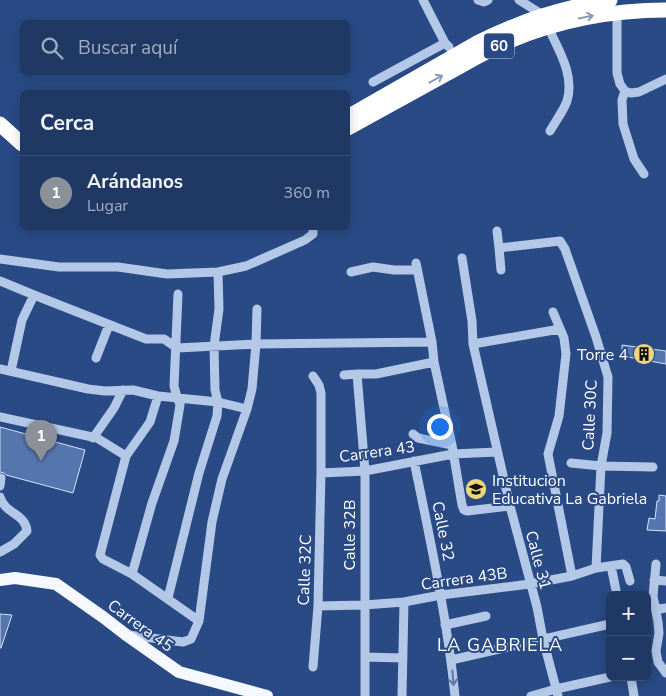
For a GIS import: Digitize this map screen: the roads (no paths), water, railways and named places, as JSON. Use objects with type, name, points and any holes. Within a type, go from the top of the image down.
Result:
[{"type":"highway","name":"60","points":[[350,116],[498,33],[545,21],[594,16],[613,6],[666,10]]},
{"type":"highway","name":"60","points":[[350,127],[545,21]]},
{"type":"highway","points":[[0,114],[20,132]]},
{"type":"highway","points":[[0,124],[20,142]]},
{"type":"main road","name":"Carrera 45","points":[[0,580],[15,578],[56,584],[179,672],[260,695]]},
{"type":"street","points":[[423,0],[446,43],[456,55]]},
{"type":"street","points":[[478,0],[484,2],[488,0]]},
{"type":"street","points":[[519,0],[545,21],[564,60],[570,83],[567,101],[550,131]]},
{"type":"street","points":[[613,6],[617,73],[620,84],[625,91],[631,93],[638,92],[666,79]]},
{"type":"street","points":[[373,82],[446,43]]},
{"type":"street","points":[[625,91],[622,100],[623,124],[634,159],[644,174]]},
{"type":"street","points":[[0,259],[59,267],[118,267],[167,274],[218,272],[246,266],[305,240],[313,234],[314,230]]},
{"type":"street","points":[[497,231],[501,270]]},
{"type":"street","name":"Calle 30C","points":[[499,248],[560,241],[596,337],[608,377],[606,433],[601,466],[596,568]]},
{"type":"street","name":"Calle 31","points":[[462,258],[472,321],[473,344],[510,506],[557,692]]},
{"type":"street","points":[[351,272],[373,267],[394,270],[416,266],[462,505],[464,510],[467,511],[510,506]]},
{"type":"street","points":[[168,598],[199,473],[217,416],[218,402],[215,390],[214,346],[219,309],[218,272]]},
{"type":"street","points":[[0,281],[146,339],[164,339],[177,348],[256,344],[432,342]]},
{"type":"street","points":[[132,574],[152,503],[174,441],[180,406],[174,386],[178,294]]},
{"type":"street","points":[[11,371],[22,320],[34,295]]},
{"type":"street","points":[[125,634],[183,642],[192,639],[200,621],[212,522],[222,479],[247,409],[252,389],[257,309]]},
{"type":"street","points":[[553,312],[564,338],[566,354],[559,416],[548,454],[572,576]]},
{"type":"street","points":[[96,358],[109,325]]},
{"type":"street","points":[[473,344],[560,330]]},
{"type":"street","points":[[344,375],[376,374],[434,362]]},
{"type":"street","points":[[0,369],[88,389],[105,391],[133,390],[158,396],[218,402],[247,409]]},
{"type":"street","name":"Calle 32B","points":[[357,374],[364,471],[365,696]]},
{"type":"street","name":"Calle 32C","points":[[312,667],[318,606],[321,473],[321,394],[314,376]]},
{"type":"street","points":[[93,438],[114,408],[123,390]]},
{"type":"street","points":[[158,396],[150,422],[126,456],[100,555],[103,559],[132,574],[200,621]]},
{"type":"street","points":[[0,416],[97,438],[126,456]]},
{"type":"street","points":[[413,434],[418,438],[452,450]]},
{"type":"street","name":"Carrera 43","points":[[321,473],[364,471],[414,461],[452,450],[497,452]]},
{"type":"street","name":"Calle 32","points":[[414,461],[441,596],[455,696]]},
{"type":"street","points":[[571,462],[601,466],[653,467]]},
{"type":"street","points":[[0,497],[1,502],[7,509],[21,518],[26,524],[27,530],[14,544],[0,552]]},
{"type":"street","points":[[616,591],[611,566],[623,564],[630,581]]},
{"type":"street","points":[[656,564],[653,596],[659,633],[656,651],[658,662],[666,673]]},
{"type":"street","name":"Carrera 43B","points":[[318,606],[404,602],[530,584],[611,566]]},
{"type":"street","points":[[654,580],[666,581]]},
{"type":"street","points":[[402,696],[404,602]]},
{"type":"street","points":[[655,607],[660,609],[666,608]]},
{"type":"street","points":[[445,625],[486,616]]},
{"type":"street","points":[[451,660],[606,625]]},
{"type":"street","points":[[365,657],[403,658]]},
{"type":"street","points":[[531,696],[557,692],[606,678]]},
{"type":"street","points":[[632,681],[634,696]]},
{"type":"place","name":"Torre 4","points":[[644,354]]},
{"type":"place","name":"Arándanos","points":[[41,461]]},
{"type":"place","name":"Institucion Educativa La Gabriela","points":[[476,489]]},
{"type":"district","name":"LA GABRIELA","points":[[500,645]]}]
